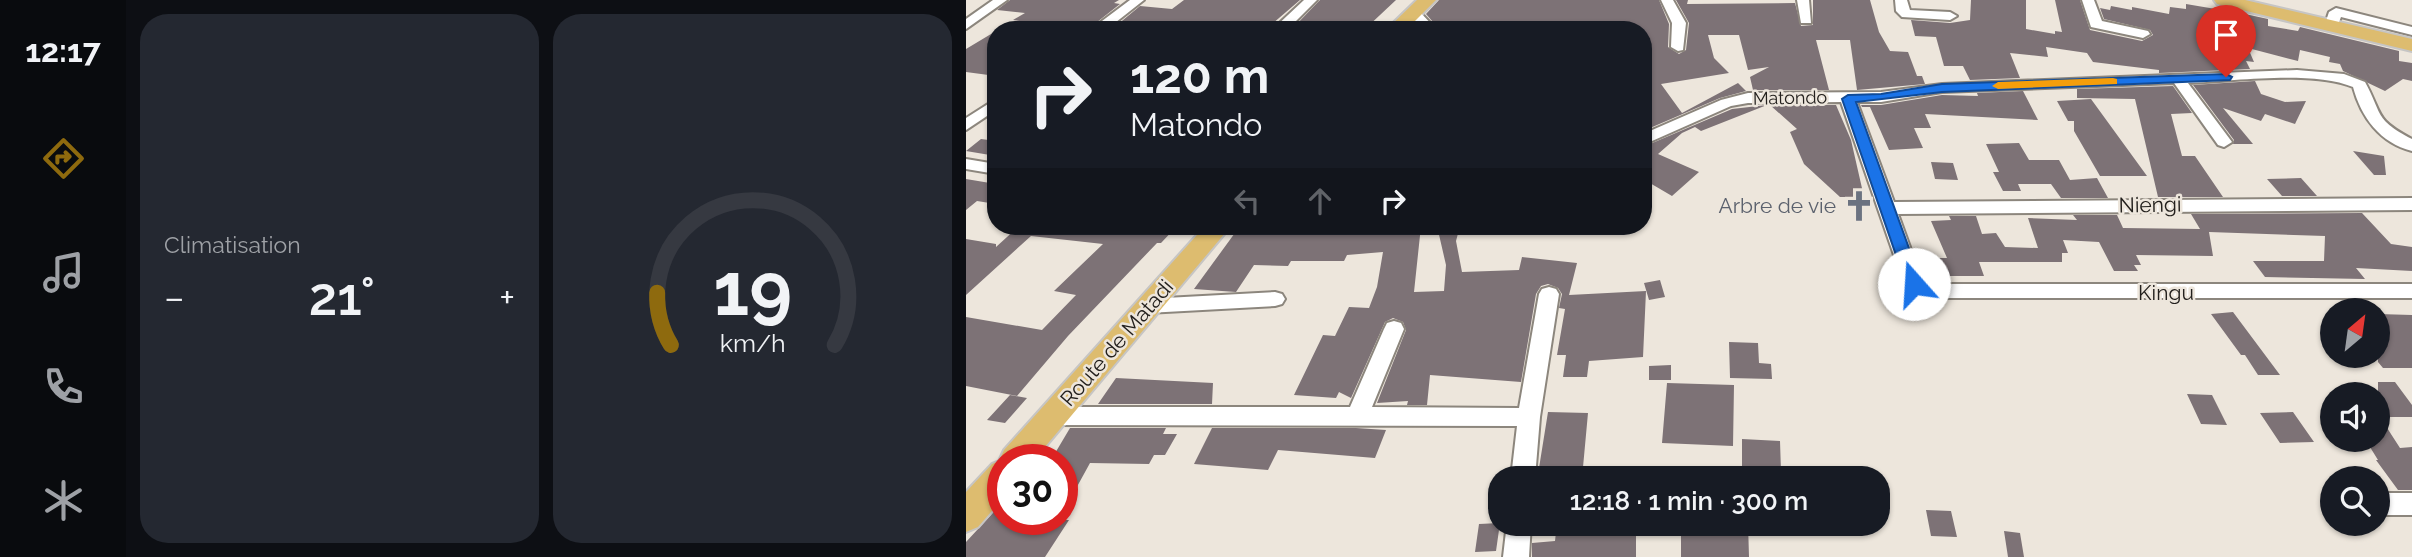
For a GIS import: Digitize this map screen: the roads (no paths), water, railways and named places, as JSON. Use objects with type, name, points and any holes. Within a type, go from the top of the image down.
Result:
[{"type":"highway","points":[[1405,21],[1427,0]]},
{"type":"highway","points":[[2223,0],[2335,13],[2412,45]]},
{"type":"highway","name":"Route de Matadi","points":[[1029,444],[1211,235]]},
{"type":"highway","points":[[966,516],[987,492]]},
{"type":"street","points":[[966,25],[1002,0]]},
{"type":"street","points":[[1109,21],[1138,0]]},
{"type":"street","points":[[1289,21],[1311,0]]},
{"type":"street","points":[[1667,0],[1679,23],[1678,47]]},
{"type":"street","points":[[1803,0],[1806,20]]},
{"type":"street","points":[[1901,0],[1903,11],[1907,14],[1950,16]]},
{"type":"street","points":[[2088,0],[2096,24],[2143,34]]},
{"type":"street","points":[[1413,13],[1421,21]]},
{"type":"street","points":[[2335,13],[2412,31]]},
{"type":"street","name":"Matondo","points":[[1652,135],[1726,103],[1748,98],[1807,96],[1848,99],[1942,88],[2297,74],[2344,78],[2360,85],[2371,118],[2381,130],[2412,146]]},
{"type":"street","points":[[2178,79],[2224,142]]},
{"type":"street","points":[[1848,99],[1887,208]]},
{"type":"street","points":[[966,125],[987,110]]},
{"type":"street","points":[[966,164],[987,168]]},
{"type":"street","name":"Niengi","points":[[1887,208],[2412,204]]},
{"type":"street","name":"Kingu","points":[[1887,208],[1914,284],[1928,291],[2412,291]]},
{"type":"street","points":[[1524,466],[1529,417],[1549,294]]},
{"type":"street","points":[[1147,306],[1275,299]]},
{"type":"street","points":[[1357,416],[1394,329]]},
{"type":"street","points":[[1054,416],[1529,417]]},
{"type":"street","points":[[2390,505],[2412,504]]},
{"type":"street","points":[[1516,557],[1518,536]]},
{"type":"place","name":"Arbre de vie","points":[[1859,206]]}]
